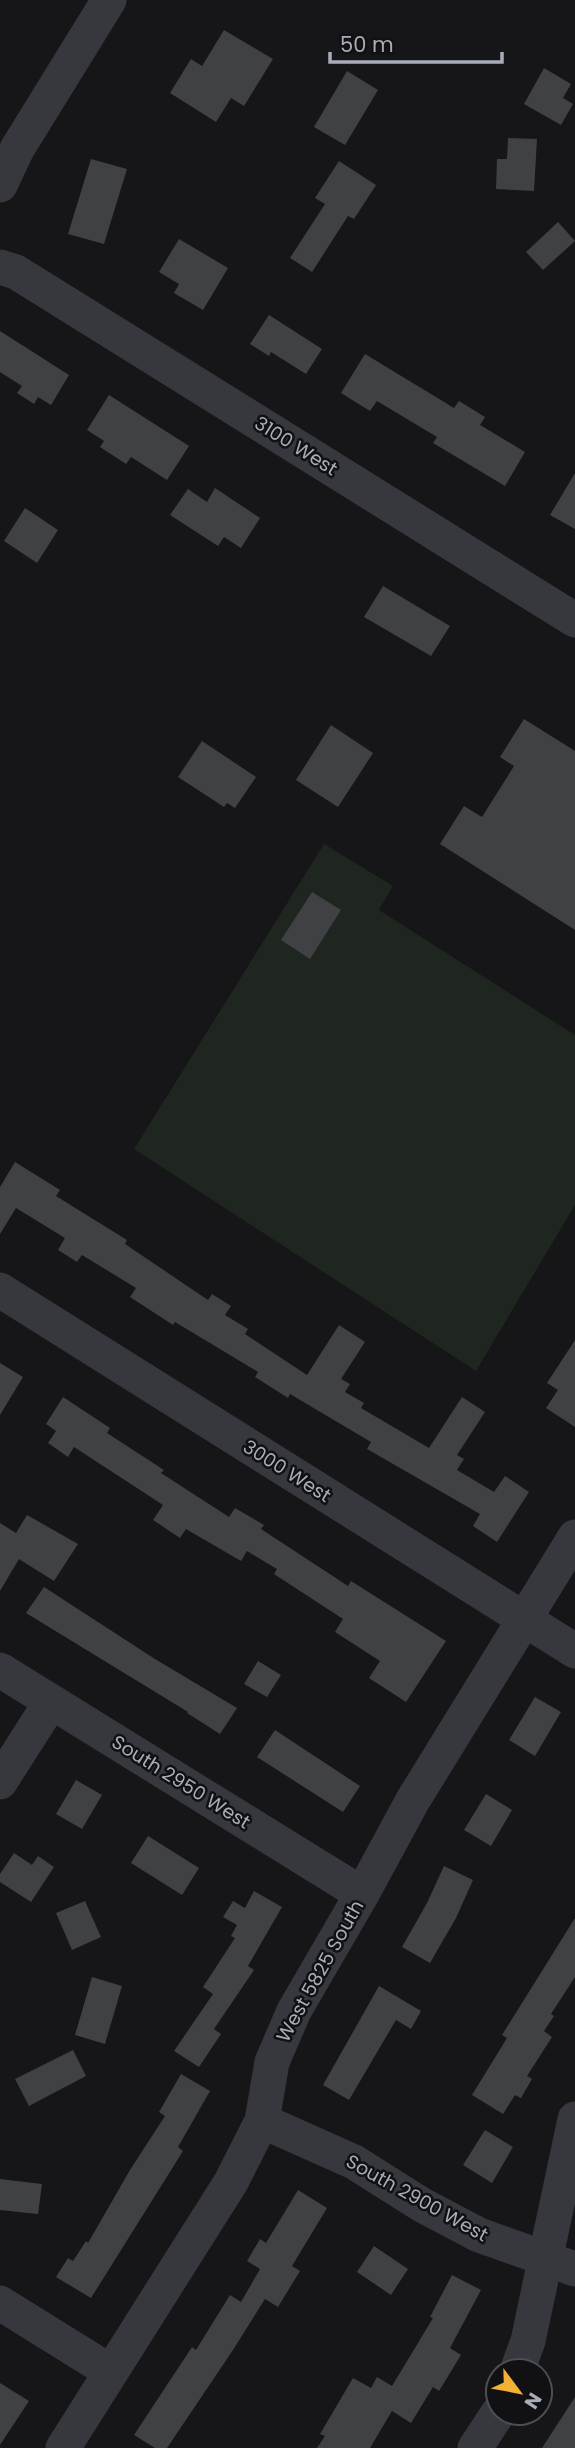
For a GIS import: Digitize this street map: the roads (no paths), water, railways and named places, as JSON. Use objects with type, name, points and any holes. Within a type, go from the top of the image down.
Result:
[{"type":"street","points":[[0,185],[8,159],[109,0]]},
{"type":"street","name":"3100 West","points":[[5,265],[575,620]]},
{"type":"street","name":"3000 West","points":[[0,1290],[575,1651]]},
{"type":"street","name":"West 5825 South","points":[[63,2448],[232,2182],[262,2121],[272,2062],[294,2011],[362,1895],[413,1800],[575,1537]]},
{"type":"street","name":"South 2950 West","points":[[0,1670],[362,1895]]},
{"type":"street","points":[[0,1782],[51,1702]]},
{"type":"street","points":[[522,2357],[560,2264],[575,2119]]},
{"type":"street","name":"South 2900 West","points":[[262,2121],[354,2162],[422,2205],[479,2235],[560,2264]]},
{"type":"street","points":[[0,2303],[111,2372]]},
{"type":"street","points":[[475,2448],[489,2427]]}]
